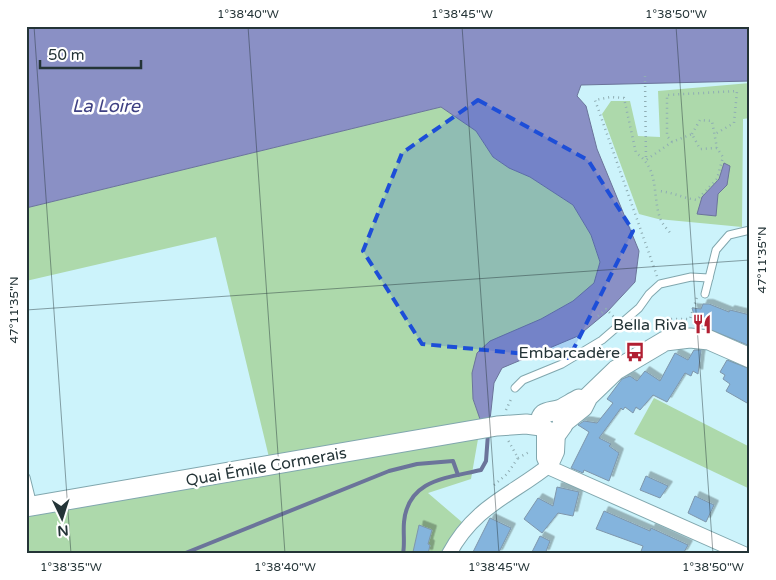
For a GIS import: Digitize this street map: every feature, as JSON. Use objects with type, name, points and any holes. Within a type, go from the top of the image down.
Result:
[{"type":"street","points":[[744,554],[548,467],[544,458],[551,423],[583,407],[588,397],[616,370],[671,338],[709,340],[750,358]]},
{"type":"street","name":"Quai Émile Cormerais","points":[[30,506],[475,430],[503,431],[521,417],[551,423]]},
{"type":"street","points":[[449,554],[466,527],[481,512],[548,467]]},
{"type":"lane","points":[[702,293],[709,278],[716,250],[729,235],[750,230]]},
{"type":"lane","points":[[515,388],[523,380],[562,364],[602,340],[639,308],[649,294],[660,284],[691,277],[709,278]]},
{"type":"lane","points":[[26,477],[30,506]]},
{"type":"path","points":[[645,76],[646,160],[657,192],[660,219],[672,235]]},
{"type":"path","points":[[672,142],[667,136],[667,95],[737,91],[734,123],[715,134]]},
{"type":"path","points":[[646,160],[636,153],[624,98],[611,97],[595,100],[660,284]]},
{"type":"path","points":[[646,160],[672,142],[692,134],[700,120],[712,121],[718,148],[723,157],[717,179],[696,200],[677,197],[668,191],[657,192]]},
{"type":"path","points":[[692,134],[700,149],[718,148]]},
{"type":"path","points":[[690,319],[702,293]]},
{"type":"path","points":[[598,316],[606,309],[616,319]]},
{"type":"path","points":[[488,490],[507,474],[518,458],[503,431]]},
{"type":"highlighted area","points":[[478,100],[588,160],[633,231],[569,358],[422,344],[363,251],[402,153]]},
{"type":"green space","points":[[750,83],[750,118],[743,119],[742,227],[658,219],[639,214],[602,114],[611,101],[630,101],[638,136],[660,137],[658,91]]},
{"type":"green space","points":[[441,107],[476,131],[493,157],[509,168],[530,177],[573,205],[591,235],[600,262],[594,284],[573,301],[541,319],[472,373],[473,399],[481,422],[471,479],[428,493],[463,523],[451,537],[443,554],[26,554],[26,517],[273,474],[216,237],[26,281],[26,208]]},
{"type":"green space","points":[[654,398],[750,447],[750,489],[634,434]]},
{"type":"water","name":"La Loire","points":[[26,26],[750,26],[750,81],[581,85],[577,96],[586,106],[597,149],[639,251],[635,282],[607,312],[578,336],[502,368],[494,383],[490,420],[481,422],[473,399],[472,373],[477,353],[490,341],[541,319],[573,301],[594,283],[600,262],[591,235],[573,205],[530,177],[509,168],[493,157],[476,131],[441,107],[26,208]]},
{"type":"water","points":[[724,163],[730,166],[727,185],[718,194],[716,216],[697,214],[702,197],[719,179]]},
{"type":"building","points":[[703,304],[709,304],[729,312],[730,310],[750,315],[750,346],[699,325],[700,321],[695,318],[692,308],[701,309]]},
{"type":"building","points":[[694,350],[701,350],[698,374],[693,371],[691,376],[685,373],[667,402],[653,395],[640,410],[636,407],[633,413],[625,407],[623,410],[621,408],[599,438],[611,444],[609,446],[619,453],[609,481],[584,470],[583,473],[571,468],[589,432],[578,425],[584,421],[597,423],[613,403],[607,399],[622,379],[630,376],[637,381],[645,371],[660,381],[675,353],[688,360]]},
{"type":"building","points":[[727,360],[750,369],[750,398],[747,403],[726,391],[730,384],[723,379],[725,375],[720,372]]},
{"type":"building","points":[[646,476],[668,486],[660,498],[640,490]]},
{"type":"building","points":[[557,487],[579,492],[573,516],[558,513],[542,533],[524,519],[538,498],[553,506]]},
{"type":"building","points":[[695,496],[714,505],[706,522],[688,513]]},
{"type":"building","points":[[604,511],[650,531],[651,528],[688,545],[683,554],[640,554],[643,546],[596,529]]},
{"type":"building","points":[[490,518],[511,528],[498,554],[472,554]]},
{"type":"building","points":[[419,525],[432,530],[428,544],[430,545],[428,554],[413,552]]},
{"type":"building","points":[[540,536],[550,541],[545,554],[531,554]]},
{"type":"waterway","points":[[403,554],[404,522],[407,508],[413,497],[431,483],[481,470],[486,461],[488,434]]},
{"type":"waterway","points":[[183,554],[389,471],[417,464],[453,461],[458,475]]},
{"type":"place","name":"Bella Riva","points":[[702,324]]},
{"type":"place","name":"Embarcadère","points":[[635,352]]}]
